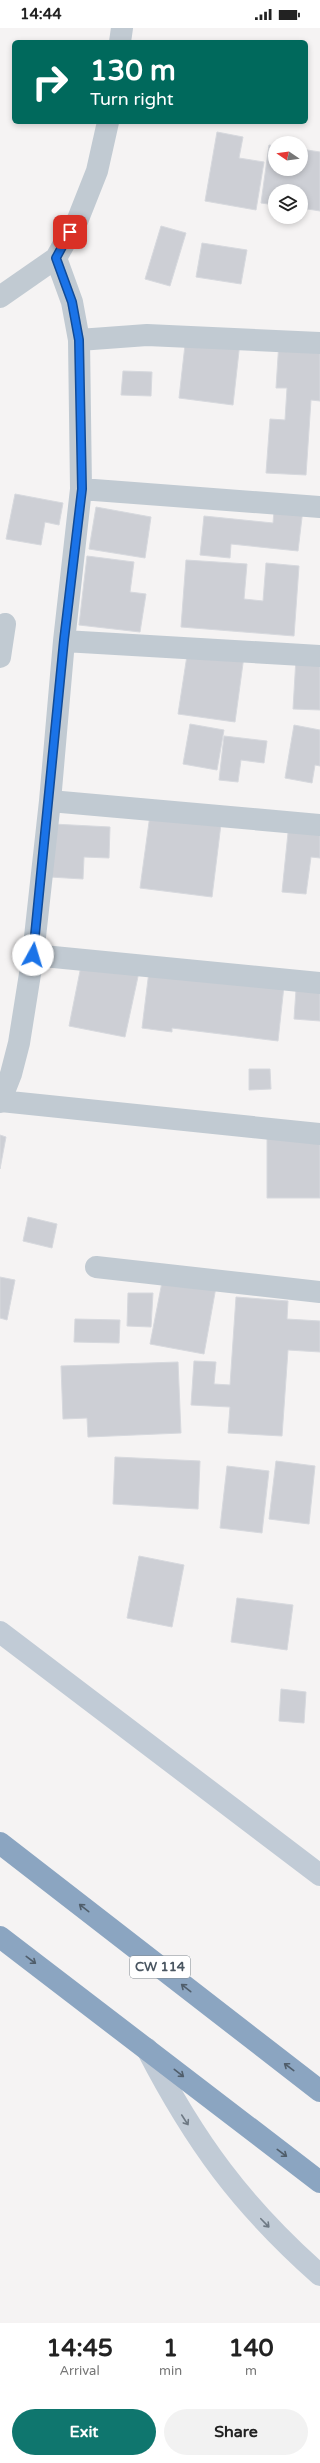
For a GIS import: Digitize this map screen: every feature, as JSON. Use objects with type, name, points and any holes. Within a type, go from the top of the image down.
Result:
[{"type":"highway","name":"CW 114","points":[[0,1843],[320,2091]]},
{"type":"highway","points":[[0,1937],[320,2182]]},
{"type":"main road","points":[[0,1632],[320,1875]]},
{"type":"main road","points":[[147,2049],[174,2102],[207,2153],[243,2200],[285,2244],[320,2275]]},
{"type":"street","points":[[120,40],[122,28]]},
{"type":"street","points":[[0,297],[56,258],[78,219],[97,171],[108,124]]},
{"type":"street","points":[[56,258],[72,302],[79,340],[82,489],[64,640],[50,801],[33,955],[19,1043],[11,1074],[0,1102],[320,1134]]},
{"type":"street","points":[[79,340],[147,335],[320,343]]},
{"type":"street","points":[[82,489],[320,507]]},
{"type":"street","points":[[0,657],[5,624]]},
{"type":"street","points":[[64,640],[320,656]]},
{"type":"street","points":[[50,801],[320,825]]},
{"type":"street","points":[[33,955],[320,983]]},
{"type":"street","points":[[96,1267],[320,1292]]},
{"type":"building","points":[[217,132],[243,137],[239,158],[264,162],[256,210],[205,201]]},
{"type":"building","points":[[308,150],[320,152],[320,211],[308,209],[308,184],[268,184],[268,204],[261,203],[268,152],[268,176],[308,176]]},
{"type":"building","points":[[161,226],[186,233],[170,286],[145,279]]},
{"type":"building","points":[[202,243],[247,250],[241,284],[196,277]]},
{"type":"building","points":[[186,336],[240,342],[233,405],[179,398]]},
{"type":"building","points":[[279,341],[320,344],[320,401],[311,400],[306,475],[266,473],[270,419],[285,420],[287,388],[276,388]]},
{"type":"building","points":[[123,371],[152,372],[151,396],[121,395]]},
{"type":"building","points":[[15,494],[63,503],[59,525],[45,522],[41,545],[6,539]]},
{"type":"building","points":[[275,498],[304,501],[298,551],[231,544],[230,558],[200,555],[204,516],[273,523]]},
{"type":"building","points":[[96,507],[151,517],[145,558],[89,549]]},
{"type":"building","points":[[87,556],[134,562],[130,592],[146,594],[140,632],[79,625]]},
{"type":"building","points":[[186,560],[247,564],[244,599],[263,601],[266,563],[299,566],[294,636],[181,627]]},
{"type":"building","points":[[188,649],[244,656],[235,722],[178,714]]},
{"type":"building","points":[[296,658],[320,660],[320,710],[293,709]]},
{"type":"building","points":[[190,724],[224,730],[217,770],[183,764]]},
{"type":"building","points":[[294,725],[320,730],[320,766],[315,765],[312,783],[285,778]]},
{"type":"building","points":[[224,736],[267,741],[264,763],[241,760],[238,782],[219,780]]},
{"type":"building","points":[[150,815],[221,824],[212,897],[140,888]]},
{"type":"building","points":[[289,823],[320,826],[320,858],[311,857],[306,894],[282,892]]},
{"type":"building","points":[[53,824],[110,827],[109,858],[84,857],[83,879],[50,877]]},
{"type":"building","points":[[82,961],[139,972],[125,1037],[69,1026]]},
{"type":"building","points":[[150,963],[284,986],[278,1041],[172,1028],[172,1032],[142,1028]]},
{"type":"building","points":[[297,975],[320,977],[320,1021],[294,1019]]},
{"type":"building","points":[[249,1069],[270,1069],[271,1089],[249,1090]]},
{"type":"building","points":[[0,1135],[6,1137],[0,1169]]},
{"type":"building","points":[[267,1136],[320,1136],[320,1198],[267,1198]]},
{"type":"building","points":[[28,1217],[57,1224],[52,1248],[23,1241]]},
{"type":"building","points":[[0,1277],[15,1280],[7,1320],[0,1318]]},
{"type":"building","points":[[163,1277],[216,1287],[204,1354],[150,1344]]},
{"type":"building","points":[[128,1293],[153,1293],[151,1327],[127,1326]]},
{"type":"building","points":[[236,1297],[288,1301],[287,1319],[320,1321],[320,1352],[288,1350],[282,1436],[228,1433],[230,1407],[191,1405],[194,1361],[216,1362],[214,1384],[230,1385]]},
{"type":"building","points":[[75,1319],[120,1320],[119,1343],[74,1342]]},
{"type":"building","points":[[178,1362],[181,1433],[88,1437],[87,1418],[63,1419],[61,1366]]},
{"type":"building","points":[[115,1457],[200,1461],[198,1509],[113,1504]]},
{"type":"building","points":[[276,1461],[315,1466],[309,1524],[269,1519]]},
{"type":"building","points":[[227,1466],[269,1471],[262,1533],[220,1528]]},
{"type":"building","points":[[139,1556],[184,1565],[172,1627],[127,1618]]},
{"type":"building","points":[[237,1598],[293,1605],[287,1650],[231,1642]]},
{"type":"building","points":[[281,1689],[306,1692],[304,1723],[279,1721]]},
{"type":"route","points":[[33,955],[50,801],[64,640],[82,489],[79,340],[72,302],[56,258],[70,232]]}]
